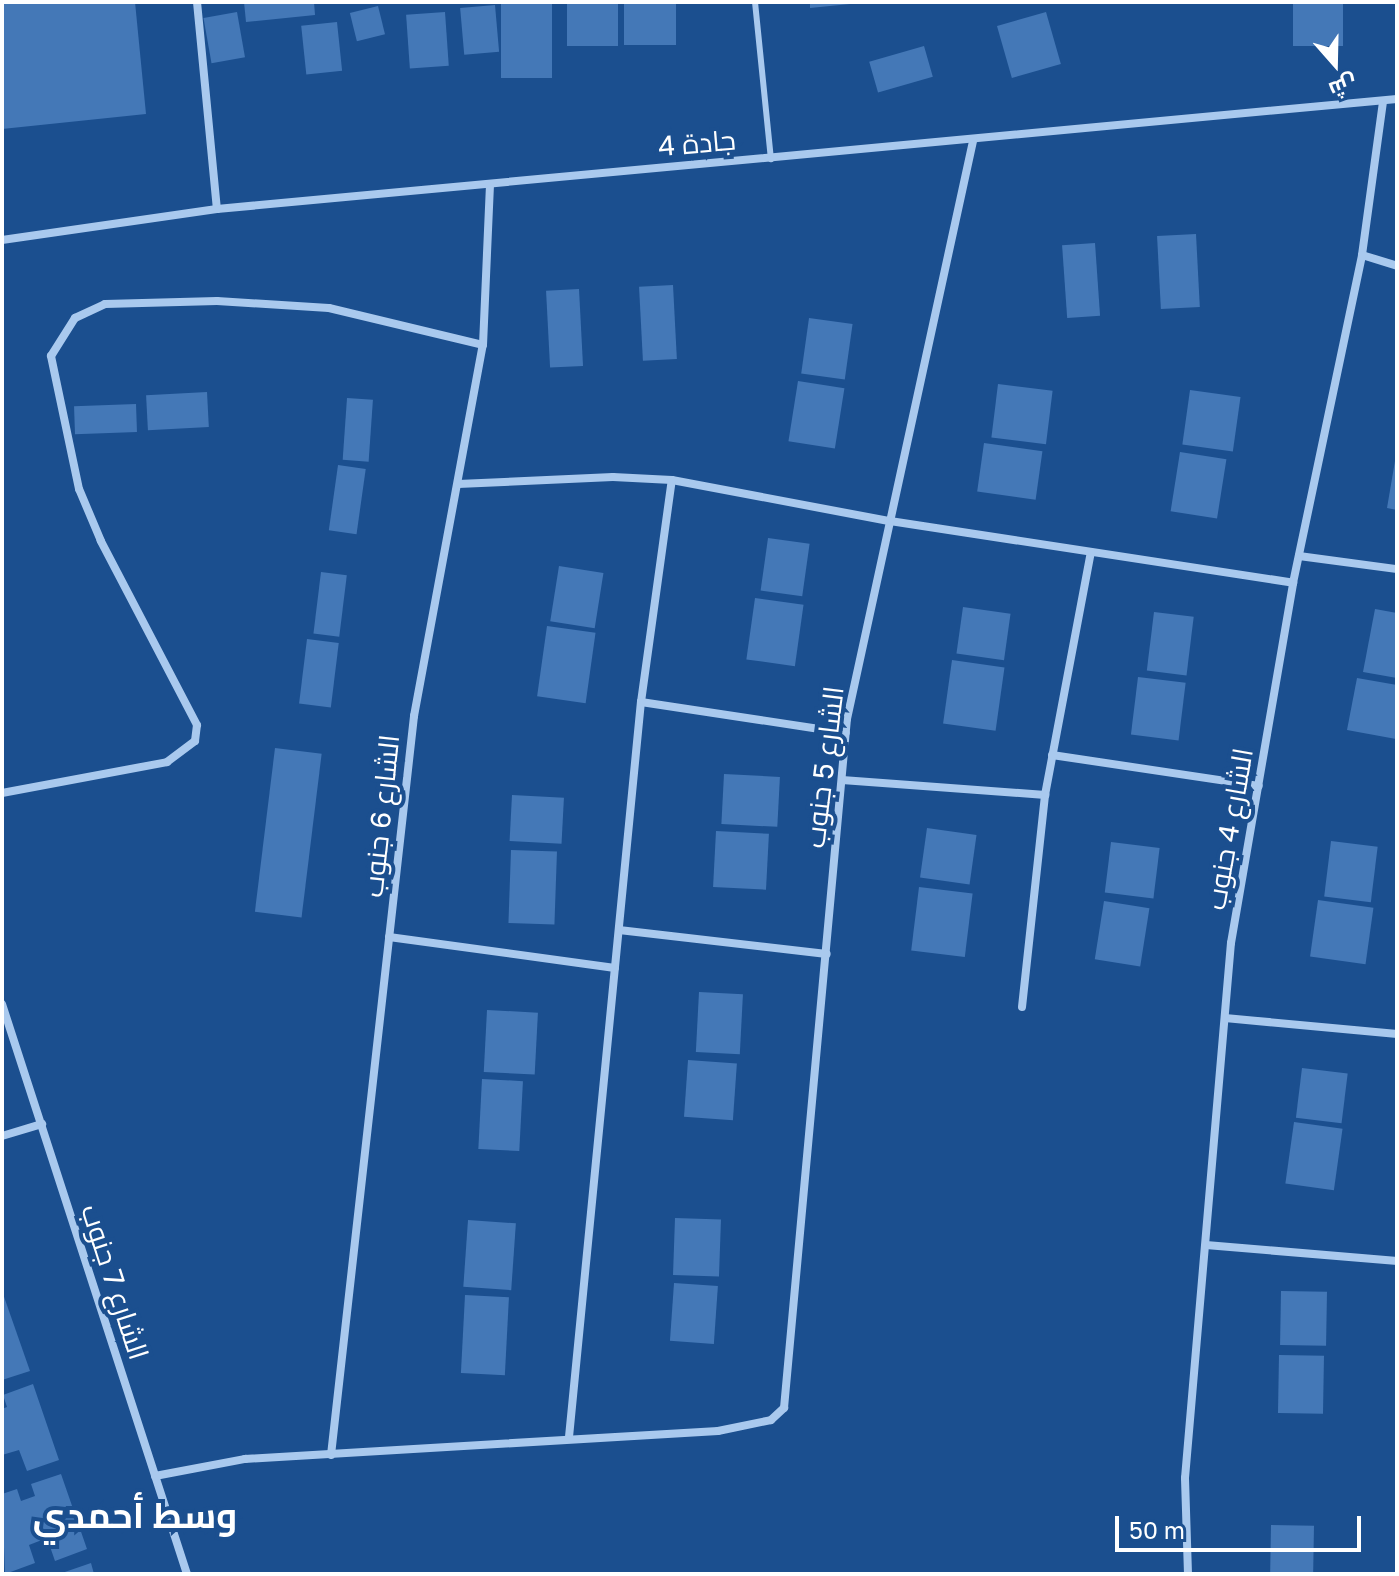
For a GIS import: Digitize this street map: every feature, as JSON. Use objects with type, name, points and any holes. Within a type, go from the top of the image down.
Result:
[{"type":"street","points":[[197,2],[217,209]]},
{"type":"street","name":"جادة 4","points":[[2,240],[217,209],[973,141],[1397,99]]},
{"type":"street","name":"الشارع 4 جنوب","points":[[1188,1574],[1185,1478],[1231,943],[1293,583],[1362,255],[1383,101]]},
{"type":"street","name":"الشارع 5 جنوب","points":[[569,1437],[718,1431],[771,1420],[784,1408],[846,733],[973,141]]},
{"type":"street","name":"الشارع 6 جنوب","points":[[331,1455],[414,716],[483,345],[490,184]]},
{"type":"street","points":[[1362,255],[1397,266]]},
{"type":"street","points":[[2,793],[167,762],[195,741],[197,725],[101,541],[79,489],[51,356],[75,318],[105,304],[217,301],[329,308],[483,345]]},
{"type":"street","points":[[458,484],[613,477],[672,480],[890,521],[1293,583]]},
{"type":"street","points":[[155,1476],[245,1459],[569,1437],[641,702],[672,480]]},
{"type":"street","points":[[1022,1007],[1045,795],[1091,552]]},
{"type":"street","points":[[1299,556],[1397,569]]},
{"type":"street","points":[[641,702],[846,733]]},
{"type":"street","points":[[1052,755],[1259,786]]},
{"type":"street","points":[[842,780],[1045,795]]},
{"type":"street","points":[[619,930],[827,954]]},
{"type":"street","points":[[389,937],[615,968]]},
{"type":"street","name":"الشارع 7 جنوب","points":[[2,1004],[187,1574]]},
{"type":"street","points":[[1225,1018],[1397,1034]]},
{"type":"street","points":[[2,1136],[42,1124]]},
{"type":"street","points":[[1206,1245],[1397,1261]]},
{"type":"lane","points":[[755,2],[771,159]]},
{"type":"building","points":[[2,2],[135,2],[146,114],[2,129]]},
{"type":"building","points":[[244,2],[314,2],[315,15],[246,22]]},
{"type":"building","points":[[501,2],[552,2],[552,78],[501,78]]},
{"type":"building","points":[[567,2],[618,2],[618,46],[567,46]]},
{"type":"building","points":[[624,2],[676,2],[676,45],[624,45]]},
{"type":"building","points":[[810,2],[849,2],[850,4],[810,8]]},
{"type":"building","points":[[1293,2],[1343,2],[1343,46],[1293,46]]},
{"type":"building","points":[[495,5],[499,52],[464,55],[460,8]]},
{"type":"building","points":[[378,6],[385,34],[357,41],[350,13]]},
{"type":"building","points":[[237,12],[245,57],[212,63],[204,18]]},
{"type":"building","points":[[445,12],[449,66],[410,69],[406,15]]},
{"type":"building","points":[[1046,12],[1061,64],[1012,78],[997,26]]},
{"type":"building","points":[[337,22],[342,71],[306,74],[301,26]]},
{"type":"building","points":[[924,46],[933,77],[878,92],[869,62]]},
{"type":"building","points":[[1196,234],[1200,307],[1161,309],[1157,236]]},
{"type":"building","points":[[1095,243],[1100,316],[1067,318],[1062,245]]},
{"type":"building","points":[[673,285],[677,359],[643,361],[639,287]]},
{"type":"building","points":[[579,289],[583,366],[550,368],[546,291]]},
{"type":"building","points":[[809,318],[853,324],[845,380],[801,373]]},
{"type":"building","points":[[798,381],[844,388],[835,449],[788,441]]},
{"type":"building","points":[[998,384],[1053,391],[1046,444],[991,438]]},
{"type":"building","points":[[1190,390],[1241,397],[1233,452],[1182,444]]},
{"type":"building","points":[[207,392],[209,427],[148,430],[146,395]]},
{"type":"building","points":[[347,398],[373,400],[369,462],[343,460]]},
{"type":"building","points":[[136,404],[137,432],[75,434],[74,406]]},
{"type":"building","points":[[984,443],[1042,451],[1036,500],[977,492]]},
{"type":"building","points":[[1180,452],[1226,459],[1217,519],[1171,511]]},
{"type":"building","points":[[1397,461],[1397,510],[1387,508]]},
{"type":"building","points":[[338,465],[366,469],[357,534],[329,530]]},
{"type":"building","points":[[768,538],[810,544],[802,596],[761,590]]},
{"type":"building","points":[[559,566],[603,573],[595,628],[550,621]]},
{"type":"building","points":[[321,572],[347,575],[339,637],[313,634]]},
{"type":"building","points":[[755,598],[804,605],[795,666],[746,659]]},
{"type":"building","points":[[963,607],[1011,614],[1004,660],[956,654]]},
{"type":"building","points":[[1375,609],[1397,613],[1397,678],[1363,672]]},
{"type":"building","points":[[1154,612],[1194,617],[1187,675],[1147,671]]},
{"type":"building","points":[[547,626],[596,633],[586,703],[537,696]]},
{"type":"building","points":[[307,639],[339,643],[331,707],[299,704]]},
{"type":"building","points":[[952,660],[1004,667],[996,731],[943,723]]},
{"type":"building","points":[[1138,677],[1186,683],[1179,740],[1131,735]]},
{"type":"building","points":[[1357,678],[1397,685],[1396,739],[1347,730]]},
{"type":"building","points":[[275,748],[322,754],[302,917],[255,912]]},
{"type":"building","points":[[724,774],[780,777],[777,827],[721,824]]},
{"type":"building","points":[[512,795],[564,798],[562,844],[510,841]]},
{"type":"building","points":[[927,828],[977,835],[970,884],[920,878]]},
{"type":"building","points":[[716,831],[769,834],[766,890],[713,887]]},
{"type":"building","points":[[1331,841],[1378,847],[1371,902],[1324,897]]},
{"type":"building","points":[[1111,842],[1160,848],[1153,899],[1105,893]]},
{"type":"building","points":[[511,850],[557,852],[554,925],[508,923]]},
{"type":"building","points":[[919,887],[973,894],[965,957],[911,951]]},
{"type":"building","points":[[1318,900],[1373,908],[1366,964],[1310,956]]},
{"type":"building","points":[[1104,901],[1149,908],[1140,966],[1095,959]]},
{"type":"building","points":[[699,992],[743,994],[740,1054],[696,1052]]},
{"type":"building","points":[[487,1010],[538,1013],[535,1075],[484,1072]]},
{"type":"building","points":[[688,1060],[737,1063],[733,1120],[684,1117]]},
{"type":"building","points":[[1302,1068],[1348,1074],[1342,1123],[1296,1118]]},
{"type":"building","points":[[482,1079],[523,1081],[519,1151],[478,1149]]},
{"type":"building","points":[[1294,1122],[1343,1129],[1334,1190],[1285,1183]]},
{"type":"building","points":[[675,1218],[721,1220],[719,1277],[673,1275]]},
{"type":"building","points":[[468,1220],[516,1223],[511,1290],[463,1287]]},
{"type":"building","points":[[674,1283],[718,1286],[714,1344],[670,1341]]},
{"type":"building","points":[[2,1291],[30,1371],[2,1380]]},
{"type":"building","points":[[1281,1291],[1327,1292],[1326,1346],[1280,1345]]},
{"type":"building","points":[[465,1295],[509,1297],[505,1375],[461,1373]]},
{"type":"building","points":[[1279,1355],[1324,1356],[1323,1414],[1278,1413]]},
{"type":"building","points":[[33,1384],[59,1460],[27,1471],[19,1450],[2,1455],[2,1409],[7,1407],[3,1395]]},
{"type":"building","points":[[61,1474],[87,1549],[55,1561],[47,1538],[29,1545],[35,1563],[5,1574],[2,1494],[17,1489],[21,1501],[35,1496],[31,1484]]},
{"type":"building","points":[[1271,1525],[1314,1526],[1313,1574],[1270,1574]]},
{"type":"building","points":[[91,1563],[94,1574],[59,1574]]},
{"type":"district","name":"وسط أحمدي","points":[[135,1515]]}]
